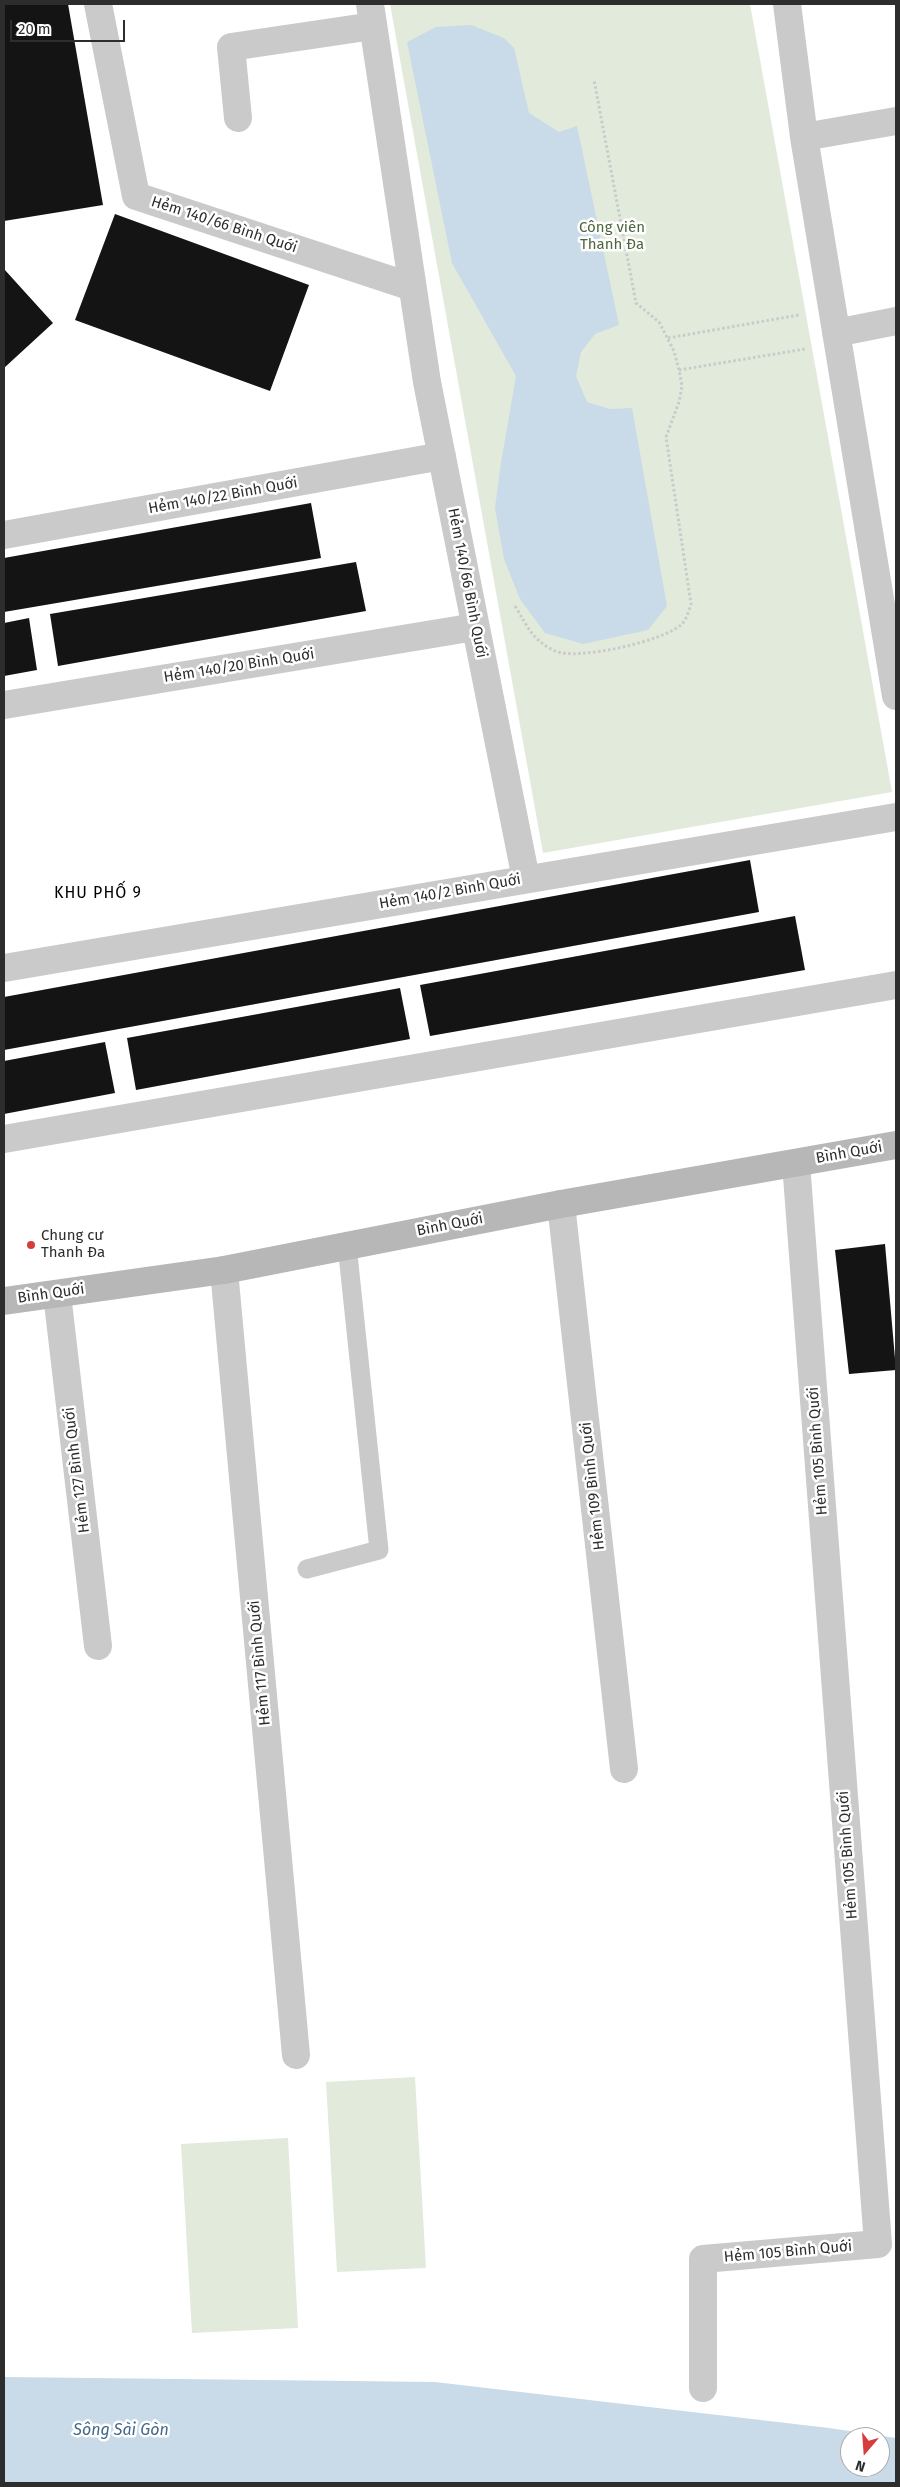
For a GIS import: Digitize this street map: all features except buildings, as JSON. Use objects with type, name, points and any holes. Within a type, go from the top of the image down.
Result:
[{"type":"main road","name":"Bình Quới","points":[[4,1301],[224,1270],[561,1204],[896,1145]]},
{"type":"street","name":"Hẻm 140/66 Bình Quới","points":[[98,4],[136,196],[412,287]]},
{"type":"street","points":[[787,4],[804,137],[896,696]]},
{"type":"street","name":"Hẻm 140/66 Bình Quới","points":[[238,118],[231,47],[371,15],[412,287],[442,456],[526,879]]},
{"type":"street","points":[[804,137],[896,121]]},
{"type":"street","points":[[835,329],[896,321]]},
{"type":"street","name":"Hẻm 140/22 Bình Quới","points":[[4,535],[442,456]]},
{"type":"street","name":"Hẻm 140/20 Bình Quới","points":[[4,705],[475,627]]},
{"type":"street","name":"Hẻm 140/2 Bình Quới","points":[[4,968],[896,817]]},
{"type":"street","points":[[4,1139],[896,985]]},
{"type":"street","name":"Hẻm 105 Bình Quới","points":[[703,2388],[703,2260],[878,2244],[796,1163]]},
{"type":"street","name":"Hẻm 109 Bình Quới","points":[[561,1204],[624,1769]]},
{"type":"street","name":"Hẻm 117 Bình Quới","points":[[224,1270],[296,2055]]},
{"type":"street","name":"Hẻm 127 Bình Quới","points":[[57,1294],[98,1646]]},
{"type":"lane","points":[[307,1569],[379,1550],[347,1245]]},
{"type":"path","points":[[516,606],[534,639],[557,652],[588,654],[658,637],[682,624],[691,604],[690,586],[666,437],[679,402],[682,386],[679,370],[668,338],[659,322],[636,302],[594,80]]},
{"type":"path","points":[[668,338],[835,329]]},
{"type":"path","points":[[679,370],[835,329]]},
{"type":"green space","name":"Công viên Thanh Đa","points":[[390,4],[750,4],[892,792],[543,853]]},
{"type":"green space","points":[[415,2077],[426,2268],[337,2272],[326,2082]]},
{"type":"green space","points":[[288,2138],[298,2328],[192,2333],[181,2144]]},
{"type":"water","points":[[471,25],[504,38],[514,48],[529,113],[559,132],[577,126],[619,325],[595,334],[581,352],[576,376],[587,402],[610,409],[632,408],[667,606],[648,630],[583,644],[545,633],[520,599],[504,559],[495,508],[516,376],[452,263],[407,42],[436,27]]},
{"type":"water","name":"Sông Sài Gòn","points":[[4,2377],[435,2382],[829,2428],[840,2430],[840,2477],[890,2477],[890,2437],[896,2438],[896,2483],[4,2483]]},
{"type":"place","name":"Chung cư Thanh Đa","points":[[31,1245]]},
{"type":"district","name":"KHU PHỐ 9","points":[[98,894]]}]
